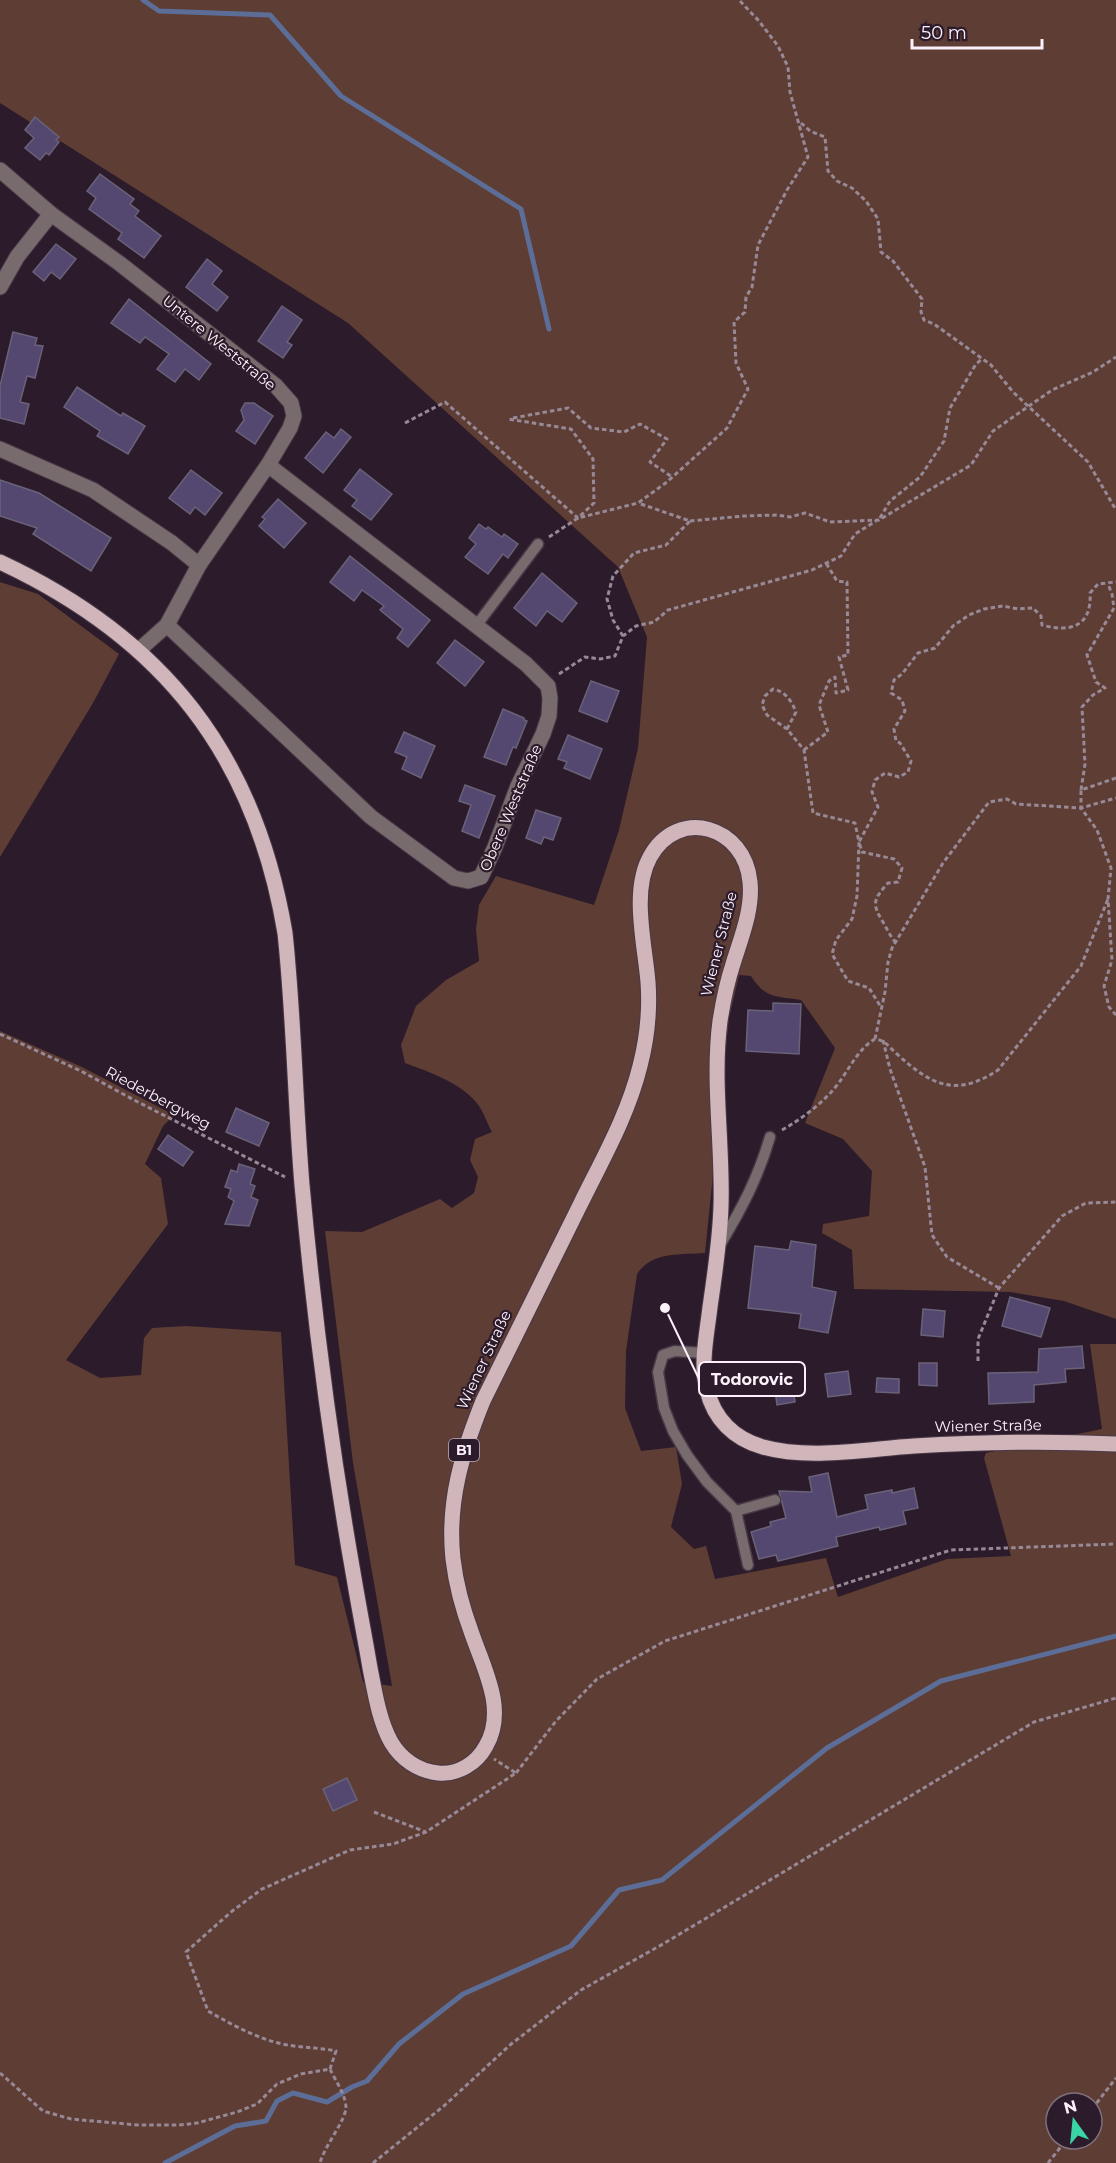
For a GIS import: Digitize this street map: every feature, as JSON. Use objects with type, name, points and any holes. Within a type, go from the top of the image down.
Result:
[{"type":"main road","points":[[0,562],[74,601],[139,650],[176,689],[213,738],[247,799],[268,855],[279,896],[287,951],[302,1186],[314,1302],[332,1449],[376,1697],[384,1726],[393,1746],[413,1765],[429,1771],[448,1773],[461,1770],[483,1752]]},
{"type":"main road","name":"Wiener Straße","points":[[483,1752],[493,1728],[495,1709],[491,1687],[460,1597],[453,1562],[452,1509],[458,1470],[483,1401],[600,1166],[637,1078],[648,1013],[648,982],[641,894],[646,866],[663,840],[678,831],[699,827],[726,836],[738,848],[747,866],[751,889],[747,916],[724,997],[720,1025],[718,1075],[721,1197],[718,1248],[704,1375],[707,1391],[718,1418],[743,1440],[768,1449],[801,1453],[959,1444],[1116,1444]]},
{"type":"street","name":"Untere Weststraße","points":[[0,170],[51,214],[119,263],[276,386],[291,403],[294,416],[290,428],[268,465],[199,564],[167,625],[139,650]]},
{"type":"street","points":[[0,287],[17,257],[51,214]]},
{"type":"street","points":[[0,449],[93,490],[199,564]]},
{"type":"street","points":[[268,465],[540,676],[548,686]]},
{"type":"street","name":"Obere Weststraße","points":[[167,625],[371,817],[454,878],[468,881],[481,877],[518,786],[543,734],[549,716],[548,686]]},
{"type":"lane","points":[[476,626],[538,544]]},
{"type":"lane","points":[[718,1248],[748,1198],[770,1137]]},
{"type":"lane","points":[[705,1353],[675,1351],[663,1355],[658,1372],[664,1408],[673,1431],[687,1455],[707,1482],[736,1511],[748,1565]]},
{"type":"lane","points":[[736,1511],[775,1500]]},
{"type":"path","points":[[578,518],[638,503],[672,477],[727,428],[748,389],[736,363],[734,322],[745,312],[746,297],[752,286],[758,244],[808,157],[790,92],[788,67],[778,45],[739,0]]},
{"type":"path","points":[[800,122],[810,131],[825,137],[828,171],[837,182],[852,188],[866,201],[878,219],[881,252],[893,261],[922,299],[921,312],[924,320],[934,324],[991,365],[1013,392],[1088,462],[1116,510]]},
{"type":"path","points":[[548,686],[563,669],[585,657],[600,659],[615,656],[623,636],[636,626],[654,622],[668,610],[812,570],[841,556],[855,534],[971,465],[993,431],[1052,390],[1093,372],[1116,357]]},
{"type":"path","points":[[879,520],[890,501],[920,477],[944,441],[950,408],[976,364],[983,359]]},
{"type":"path","points":[[405,423],[445,402],[578,518]]},
{"type":"path","points":[[538,544],[578,518],[594,503],[593,459],[572,429],[508,419],[568,408],[591,428],[624,432],[640,424],[668,439],[650,462],[672,477]]},
{"type":"path","points":[[638,503],[690,521],[755,515],[790,517],[805,513],[830,522],[879,520]]},
{"type":"path","points":[[623,636],[614,620],[607,598],[613,576],[634,553],[666,545],[690,521]]},
{"type":"path","points":[[804,750],[828,732],[819,705],[829,681],[835,677],[836,693],[848,690],[839,657],[848,655],[847,582],[837,581],[826,563]]},
{"type":"path","points":[[881,1007],[869,988],[848,981],[832,954],[836,940],[852,919],[857,896],[859,842],[878,807],[872,792],[875,780],[885,773],[899,777],[908,772],[911,761],[900,743],[896,741],[894,729],[905,711],[902,700],[891,693],[894,680],[902,674],[918,653],[935,648],[953,626],[969,615],[984,609],[1003,606],[1018,609],[1033,608],[1041,616],[1042,625],[1055,629],[1076,625],[1089,615],[1090,593],[1098,584],[1116,582]]},
{"type":"path","points":[[1107,583],[1112,594],[1114,608],[1087,655],[1096,682],[1105,688],[1093,695],[1082,707],[1085,764],[1081,808],[1097,830],[1111,868],[1108,899],[1112,960],[1104,986],[1109,1007],[1116,1016]]},
{"type":"path","points":[[787,729],[796,712],[791,699],[781,691],[773,689],[765,696],[762,705],[766,716],[787,729],[804,750],[813,813],[855,823],[862,852],[894,858],[902,868],[898,882],[888,883],[879,894],[875,904],[876,914],[896,943]]},
{"type":"path","points":[[1081,790],[1116,778]]},
{"type":"path","points":[[770,1137],[801,1119],[833,1090],[863,1048],[875,1039],[885,992],[888,962],[896,943],[943,862],[989,802],[1007,799],[1016,804],[1081,808],[1116,798]]},
{"type":"path","points":[[875,1039],[883,1040],[910,1066],[933,1081],[957,1086],[980,1082],[998,1070],[1081,966],[1108,899]]},
{"type":"path","name":"Riederbergweg","points":[[0,1034],[81,1071],[302,1186]]},
{"type":"path","points":[[883,1040],[890,1069],[925,1167],[932,1235],[947,1257],[999,1288]]},
{"type":"path","points":[[978,1361],[978,1340],[999,1288],[1062,1216],[1086,1203],[1116,1202]]},
{"type":"path","points":[[320,2163],[322,2154],[346,2110],[344,2096],[330,2069],[336,2051],[294,2046],[250,2034],[208,2011],[193,1972],[186,1952],[231,1912],[262,1889],[350,1850],[393,1844],[426,1832],[516,1773],[556,1721],[597,1679],[665,1641],[951,1550],[1116,1544]]},
{"type":"path","points":[[373,2163],[445,2105],[510,2045],[580,1990],[663,1944],[1034,1722],[1116,1698]]},
{"type":"path","points":[[483,1752],[516,1773]]},
{"type":"path","points":[[374,1812],[426,1832]]},
{"type":"path","points":[[0,2073],[42,2111],[71,2119],[138,2125],[179,2125],[197,2123],[237,2112],[257,2104],[277,2085],[302,2074],[330,2069]]},
{"type":"path","points":[[1104,2094],[1116,2078]]},
{"type":"path","points":[[1048,2163],[1058,2151]]},
{"type":"shaded area","points":[[0,0],[1116,0],[1116,1319],[1064,1301],[1010,1292],[854,1289],[852,1250],[822,1233],[823,1224],[869,1216],[872,1171],[843,1139],[805,1123],[835,1048],[801,1000],[767,993],[751,976],[739,975],[729,1018],[705,1253],[677,1254],[659,1258],[651,1261],[637,1274],[626,1351],[625,1408],[641,1451],[676,1447],[682,1484],[671,1527],[694,1549],[706,1546],[715,1579],[826,1558],[838,1597],[947,1559],[1011,1556],[984,1458],[986,1453],[1102,1429],[1090,1344],[1116,1344],[1116,2163],[0,2163],[0,1031],[82,1067],[174,1115],[163,1126],[145,1164],[161,1178],[168,1224],[66,1360],[100,1378],[141,1375],[144,1338],[152,1328],[186,1326],[281,1332],[295,1565],[337,1577],[363,1682],[392,1686],[353,1463],[325,1231],[362,1232],[440,1199],[452,1208],[474,1193],[478,1177],[470,1160],[475,1139],[492,1132],[483,1113],[476,1102],[461,1089],[443,1078],[405,1063],[401,1045],[416,1006],[446,980],[479,961],[476,929],[479,905],[496,876],[594,905],[619,830],[638,748],[647,637],[618,567],[348,323],[0,103]]},
{"type":"shaded area","points":[[0,582],[38,594],[119,654],[93,703],[0,857]]},
{"type":"building","points":[[35,117],[59,137],[56,140],[59,142],[49,155],[46,153],[40,160],[25,148],[34,138],[25,130]]},
{"type":"building","points":[[100,174],[134,199],[130,204],[139,211],[135,216],[161,236],[144,258],[118,239],[122,233],[89,209],[96,198],[87,191]]},
{"type":"building","points":[[56,244],[76,259],[60,279],[51,272],[44,281],[33,272]]},
{"type":"building","points":[[207,259],[222,271],[212,284],[228,297],[217,311],[186,287]]},
{"type":"building","points":[[129,299],[211,364],[199,380],[185,369],[175,382],[157,369],[169,354],[145,337],[140,343],[111,323]]},
{"type":"building","points":[[282,306],[302,320],[287,342],[292,345],[283,358],[258,341]]},
{"type":"building","points":[[13,332],[37,338],[35,345],[43,346],[35,378],[27,376],[20,402],[29,404],[24,424],[0,418],[0,386]]},
{"type":"building","points":[[77,387],[121,416],[123,413],[145,426],[128,454],[97,436],[100,431],[64,407]]},
{"type":"building","points":[[245,403],[254,403],[273,416],[255,444],[236,431],[244,420],[241,410]]},
{"type":"building","points":[[341,429],[351,437],[323,473],[305,458],[326,432],[334,438]]},
{"type":"building","points":[[360,469],[392,494],[371,520],[352,506],[357,500],[344,490]]},
{"type":"building","points":[[191,470],[222,493],[205,515],[195,507],[190,514],[169,498]]},
{"type":"building","points":[[0,480],[39,493],[111,538],[91,571],[33,534],[37,528],[0,516]]},
{"type":"building","points":[[278,499],[306,523],[284,548],[259,526],[265,519],[262,517]]},
{"type":"building","points":[[479,524],[486,529],[488,527],[502,537],[504,534],[518,544],[508,558],[503,554],[488,574],[465,557],[476,544],[469,538]]},
{"type":"building","points":[[350,556],[430,620],[408,647],[397,638],[403,629],[380,610],[384,606],[362,590],[354,601],[330,582]]},
{"type":"building","points":[[542,573],[577,603],[562,622],[547,611],[536,626],[514,608]]},
{"type":"building","points":[[455,640],[484,662],[465,686],[437,663]]},
{"type":"building","points":[[591,681],[619,691],[607,722],[579,711]]},
{"type":"building","points":[[503,709],[527,721],[506,765],[484,757]]},
{"type":"building","points":[[404,732],[435,746],[421,778],[402,769],[407,757],[395,752]]},
{"type":"building","points":[[568,735],[602,749],[590,779],[564,768],[567,762],[558,759]]},
{"type":"building","points":[[465,785],[495,796],[479,838],[462,831],[471,805],[459,801]]},
{"type":"building","points":[[536,810],[561,818],[553,840],[544,837],[541,844],[526,838]]},
{"type":"building","points":[[773,1003],[801,1004],[799,1054],[746,1051],[748,1010],[773,1011]]},
{"type":"building","points":[[236,1108],[269,1123],[259,1146],[226,1132]]},
{"type":"building","points":[[168,1135],[193,1152],[183,1166],[158,1149]]},
{"type":"building","points":[[239,1164],[255,1169],[250,1184],[255,1186],[251,1197],[258,1200],[249,1226],[225,1224],[234,1201],[228,1197],[231,1189],[225,1187],[231,1170],[237,1172]]},
{"type":"building","points":[[791,1241],[816,1245],[812,1287],[836,1292],[828,1333],[799,1328],[801,1314],[748,1308],[755,1246],[789,1250]]},
{"type":"building","points":[[1010,1297],[1050,1308],[1041,1337],[1002,1326]]},
{"type":"building","points":[[923,1309],[945,1311],[943,1337],[921,1335]]},
{"type":"building","points":[[1082,1346],[1084,1368],[1065,1369],[1066,1382],[1034,1385],[1034,1402],[989,1404],[988,1373],[1038,1372],[1039,1349]]},
{"type":"building","points":[[919,1363],[937,1363],[937,1386],[919,1385]]},
{"type":"building","points":[[848,1371],[851,1394],[828,1397],[825,1374]]},
{"type":"building","points":[[791,1374],[795,1402],[777,1405],[773,1376]]},
{"type":"building","points":[[877,1378],[899,1379],[899,1393],[876,1392]]},
{"type":"building","points":[[828,1473],[837,1517],[868,1509],[865,1495],[892,1490],[892,1493],[914,1488],[918,1508],[903,1511],[906,1524],[880,1530],[879,1527],[836,1537],[838,1546],[778,1561],[776,1555],[759,1559],[751,1532],[771,1526],[770,1522],[786,1518],[779,1491],[812,1492],[809,1477]]},
{"type":"building","points":[[347,1778],[357,1800],[333,1811],[323,1789]]},
{"type":"waterway","points":[[143,0],[159,11],[270,15],[341,96],[521,209],[549,329]]},
{"type":"waterway","points":[[165,2163],[235,2126],[266,2121],[277,2101],[293,2093],[327,2102],[367,2081],[399,2044],[463,1994],[571,1946],[619,1890],[662,1880],[827,1748],[941,1681],[1116,1636]]},
{"type":"place","name":"Todorovic","points":[[665,1308]]}]
